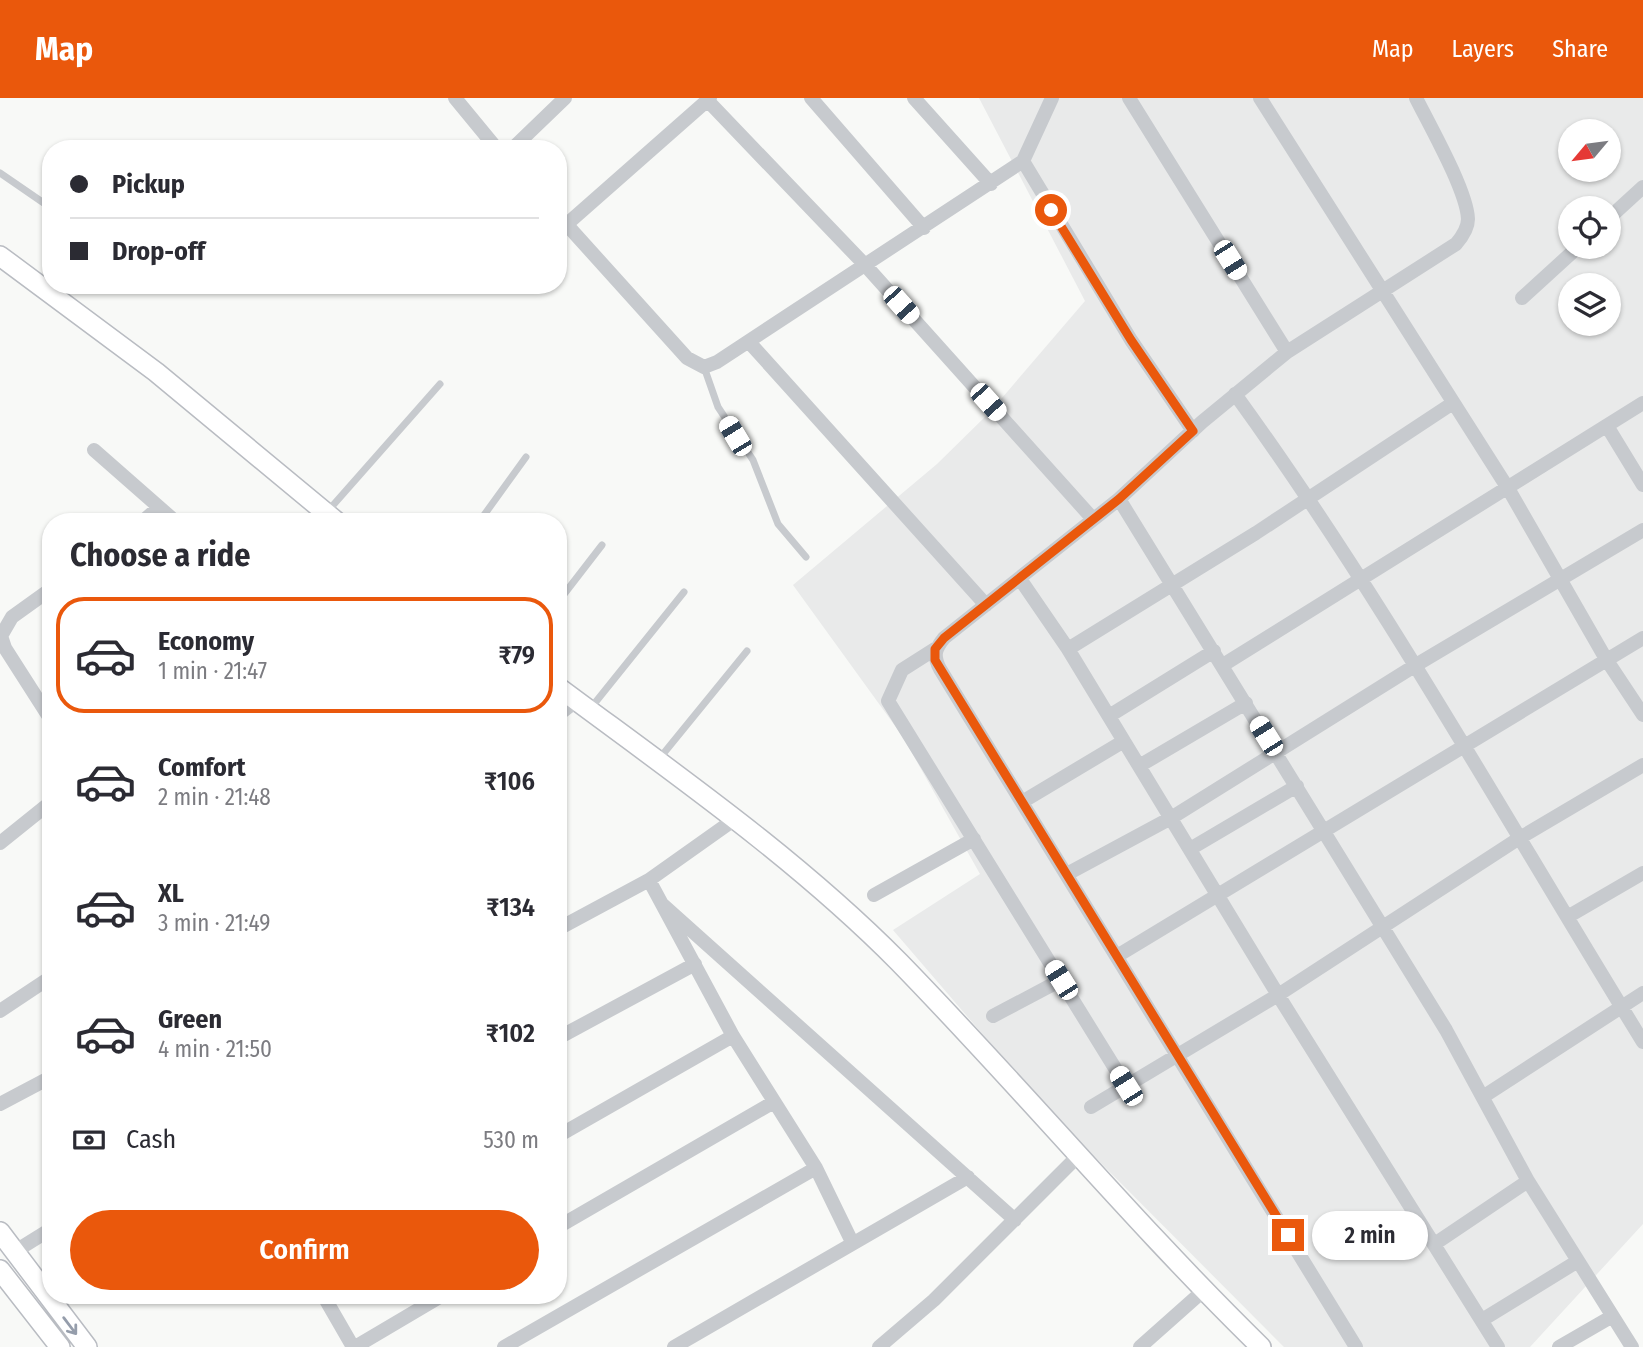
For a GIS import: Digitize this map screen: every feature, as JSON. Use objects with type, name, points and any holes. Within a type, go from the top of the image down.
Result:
[{"type":"street","points":[[455,98],[490,140]]},
{"type":"street","points":[[521,140],[565,98]]},
{"type":"street","points":[[811,98],[924,228]]},
{"type":"street","points":[[914,98],[992,184]]},
{"type":"street","points":[[567,223],[687,358],[704,367],[749,342],[992,184],[1023,161],[1052,98]]},
{"type":"street","points":[[1129,98],[1287,352]]},
{"type":"street","points":[[1260,98],[1508,489],[1606,659],[1643,715]]},
{"type":"street","points":[[1126,1086],[888,701],[902,670],[935,649],[944,638],[1119,499],[1235,394],[1287,352],[1456,244],[1465,234],[1468,219],[1460,192],[1416,98]]},
{"type":"street","points":[[567,216],[709,99],[866,266],[1093,519]]},
{"type":"street","points":[[1023,161],[1131,340],[1193,431]]},
{"type":"street","points":[[1621,207],[1643,187]]},
{"type":"street","points":[[0,256],[42,287]]},
{"type":"street","points":[[1522,298],[1565,259]]},
{"type":"street","points":[[51,294],[156,372],[327,513]]},
{"type":"street","points":[[749,342],[986,605]]},
{"type":"street","points":[[1235,394],[1310,497],[1364,579],[1518,839],[1569,916],[1643,1042]]},
{"type":"street","points":[[1068,649],[1310,497],[1453,403]]},
{"type":"street","points":[[1223,665],[1643,403]]},
{"type":"street","points":[[1607,426],[1643,485]]},
{"type":"street","points":[[94,450],[164,513]]},
{"type":"street","points":[[1119,499],[1297,786],[1484,1096],[1528,1181],[1632,1347]]},
{"type":"street","points":[[153,513],[158,509]]},
{"type":"street","points":[[1067,874],[1171,818],[1416,665],[1643,530]]},
{"type":"street","points":[[1020,579],[1068,649],[1278,995],[1436,1243],[1498,1347]]},
{"type":"street","points":[[42,595],[12,617],[1,636],[5,648],[42,693]]},
{"type":"street","points":[[1117,956],[1643,638]]},
{"type":"street","points":[[935,649],[935,660],[940,669],[1356,1347]]},
{"type":"street","points":[[1109,716],[1214,651]]},
{"type":"street","points":[[567,693],[735,819],[813,882],[898,961],[1080,1154],[1203,1291],[1261,1347]]},
{"type":"street","points":[[1139,766],[1246,703]]},
{"type":"street","points":[[567,711],[583,705]]},
{"type":"street","points":[[1023,802],[1124,741]]},
{"type":"street","points":[[1091,1107],[1278,995],[1518,839],[1643,765]]},
{"type":"street","points":[[1190,849],[1297,786]]},
{"type":"street","points":[[0,843],[42,809]]},
{"type":"street","points":[[567,924],[649,880],[735,819]]},
{"type":"street","points":[[874,895],[974,839]]},
{"type":"street","points":[[1569,916],[1643,873]]},
{"type":"street","points":[[649,880],[733,1036],[816,1168],[852,1242]]},
{"type":"street","points":[[663,905],[1015,1220]]},
{"type":"street","points":[[567,1033],[695,964]]},
{"type":"street","points":[[993,1016],[1061,980]]},
{"type":"street","points":[[0,1011],[42,983]]},
{"type":"street","points":[[1484,1096],[1643,993]]},
{"type":"street","points":[[567,1131],[733,1036]]},
{"type":"street","points":[[0,1104],[42,1082]]},
{"type":"street","points":[[567,1222],[774,1102]]},
{"type":"street","points":[[879,1347],[934,1300],[1080,1154]]},
{"type":"street","points":[[504,1347],[816,1168]]},
{"type":"street","points":[[674,1347],[968,1177]]},
{"type":"street","points":[[1436,1243],[1528,1181]]},
{"type":"street","points":[[0,1232],[42,1288]]},
{"type":"street","points":[[14,1252],[42,1235]]},
{"type":"street","points":[[1482,1320],[1578,1261]]},
{"type":"street","points":[[0,1270],[60,1347]]},
{"type":"street","points":[[1140,1347],[1203,1291]]},
{"type":"street","points":[[54,1304],[87,1347]]},
{"type":"street","points":[[328,1304],[354,1347],[428,1304]]},
{"type":"street","points":[[1559,1347],[1611,1317]]},
{"type":"lane","points":[[0,173],[42,202]]},
{"type":"lane","points":[[704,367],[718,407],[753,460],[778,524],[806,557]]},
{"type":"lane","points":[[335,513],[440,384]]},
{"type":"lane","points":[[486,513],[526,457]]},
{"type":"lane","points":[[567,590],[602,545]]},
{"type":"lane","points":[[583,705],[684,592]]},
{"type":"lane","points":[[657,761],[747,651]]},
{"type":"shaded area","points":[[979,98],[1643,98],[1643,1224],[1530,1347],[1284,1347],[1045,1107],[893,930],[980,874],[903,737],[793,585],[937,464],[990,412],[1085,301]]},
{"type":"route","points":[[1051,210],[1131,340],[1193,431],[1119,499],[944,638],[935,649],[935,660],[1288,1235]]}]
